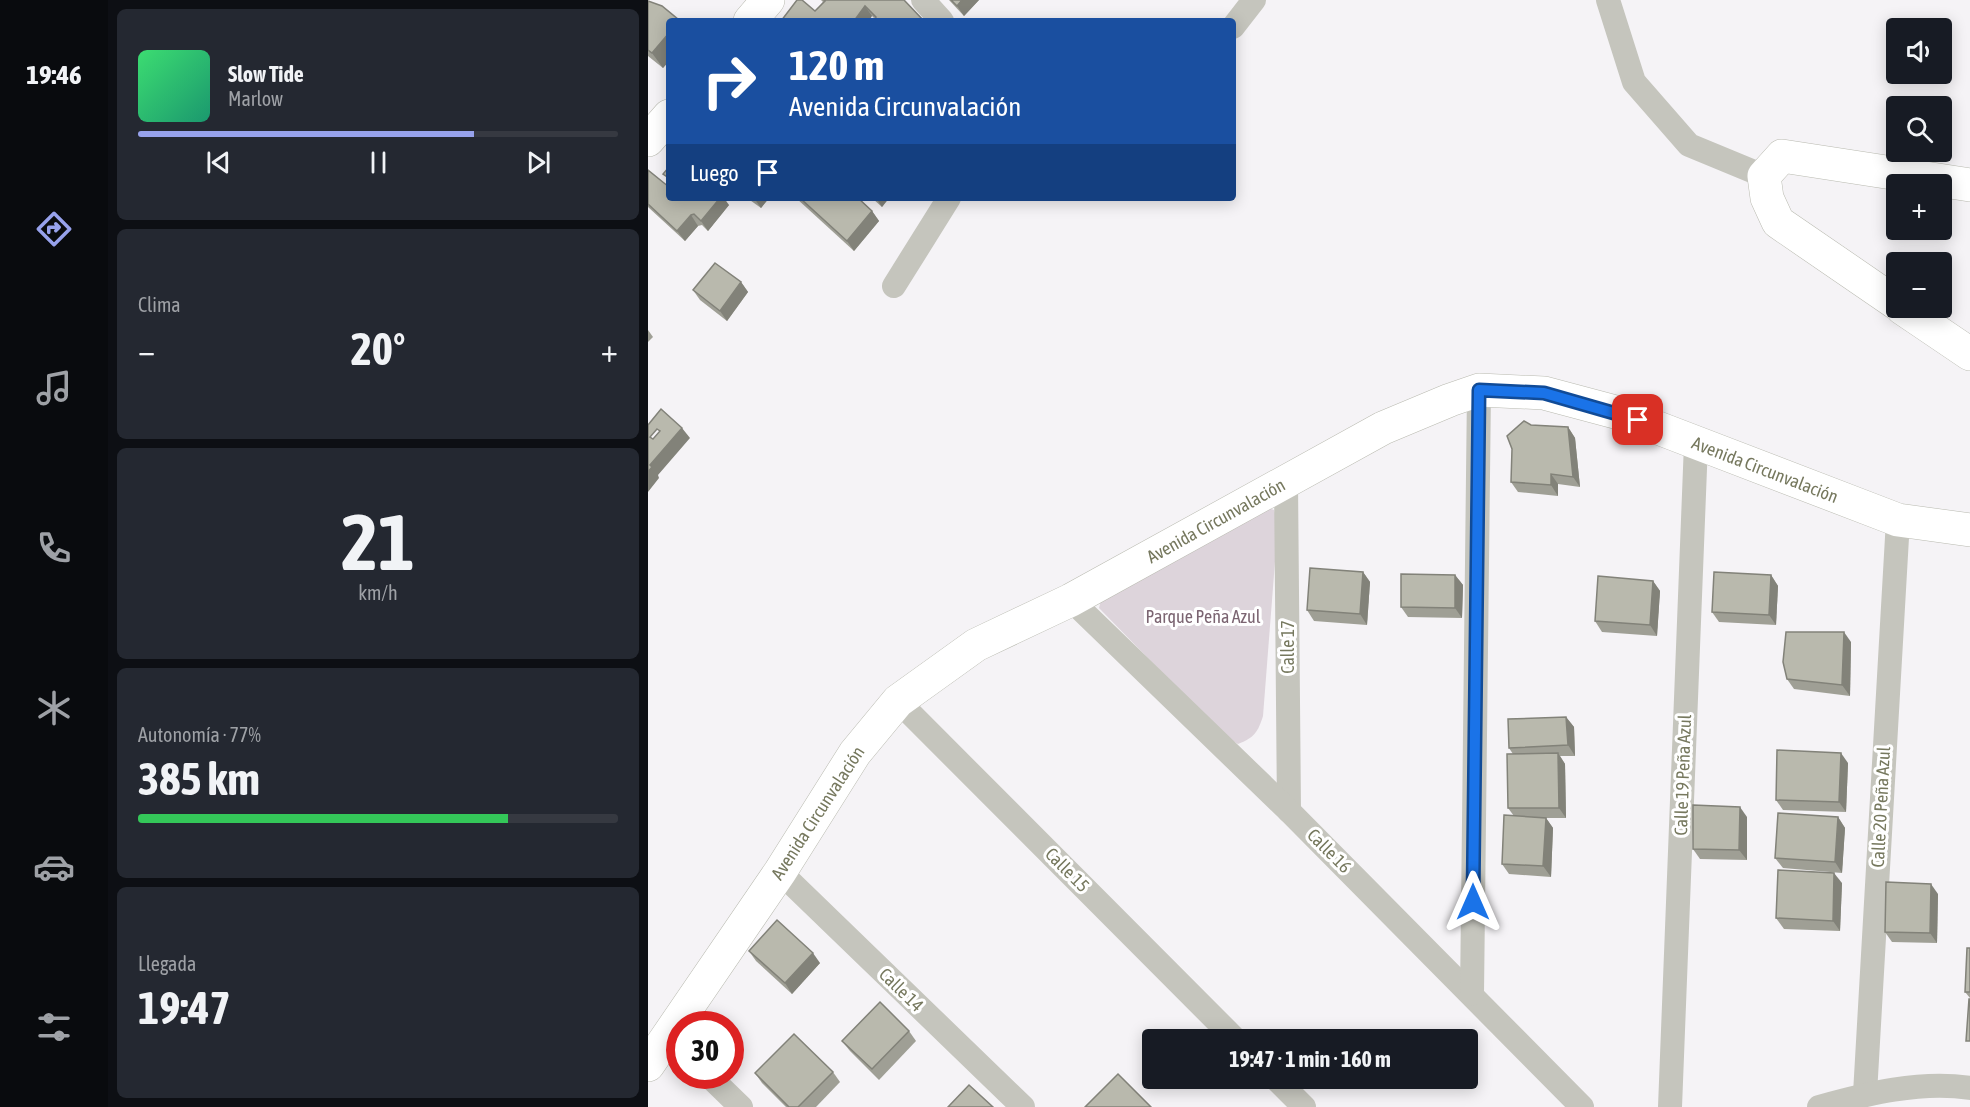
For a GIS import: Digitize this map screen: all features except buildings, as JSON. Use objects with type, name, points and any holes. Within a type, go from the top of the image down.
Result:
[{"type":"street","points":[[753,18],[768,0]]},
{"type":"street","points":[[922,0],[939,18]]},
{"type":"street","points":[[1236,23],[1254,0]]},
{"type":"street","points":[[1608,0],[1634,82],[1689,145],[1764,176]]},
{"type":"street","points":[[648,140],[666,119]]},
{"type":"street","points":[[1886,296],[1778,222],[1767,198],[1764,176],[1782,156],[1970,185]]},
{"type":"street","points":[[894,286],[947,201]]},
{"type":"street","points":[[1917,318],[1970,354]]},
{"type":"street","points":[[1472,994],[1479,390]]},
{"type":"street","name":"Avenida Circunvalación","points":[[694,1011],[855,753],[898,700],[976,645],[1071,600],[1383,428],[1479,390],[1544,393],[1619,413],[1898,520],[1970,530]]},
{"type":"street","name":"Calle 19 Peña Azul","points":[[1670,1107],[1696,443]]},
{"type":"street","name":"Calle 17","points":[[1286,483],[1289,811]]},
{"type":"street","name":"Calle 20 Peña Azul","points":[[1865,1094],[1898,520]]},
{"type":"street","name":"Calle 16","points":[[1071,600],[1289,811],[1582,1107]]},
{"type":"street","name":"Calle 15","points":[[898,700],[1225,1029]]},
{"type":"street","name":"Calle 14","points":[[780,872],[1023,1107]]},
{"type":"street","name":"Avenida Circunvalación","points":[[648,1065],[666,1049]]},
{"type":"street","points":[[1820,1107],[1865,1094],[1952,1085],[1970,1088]]},
{"type":"street","points":[[722,1089],[741,1107]]},
{"type":"street","points":[[1286,1089],[1304,1107]]},
{"type":"green space","name":"Parque Peña Azul","points":[[1264,506],[1274,510],[1278,523],[1263,716],[1255,734],[1238,744],[1223,735],[1099,608],[1101,600]]},
{"type":"route","points":[[1473,902],[1479,390],[1544,393],[1638,420]]}]
